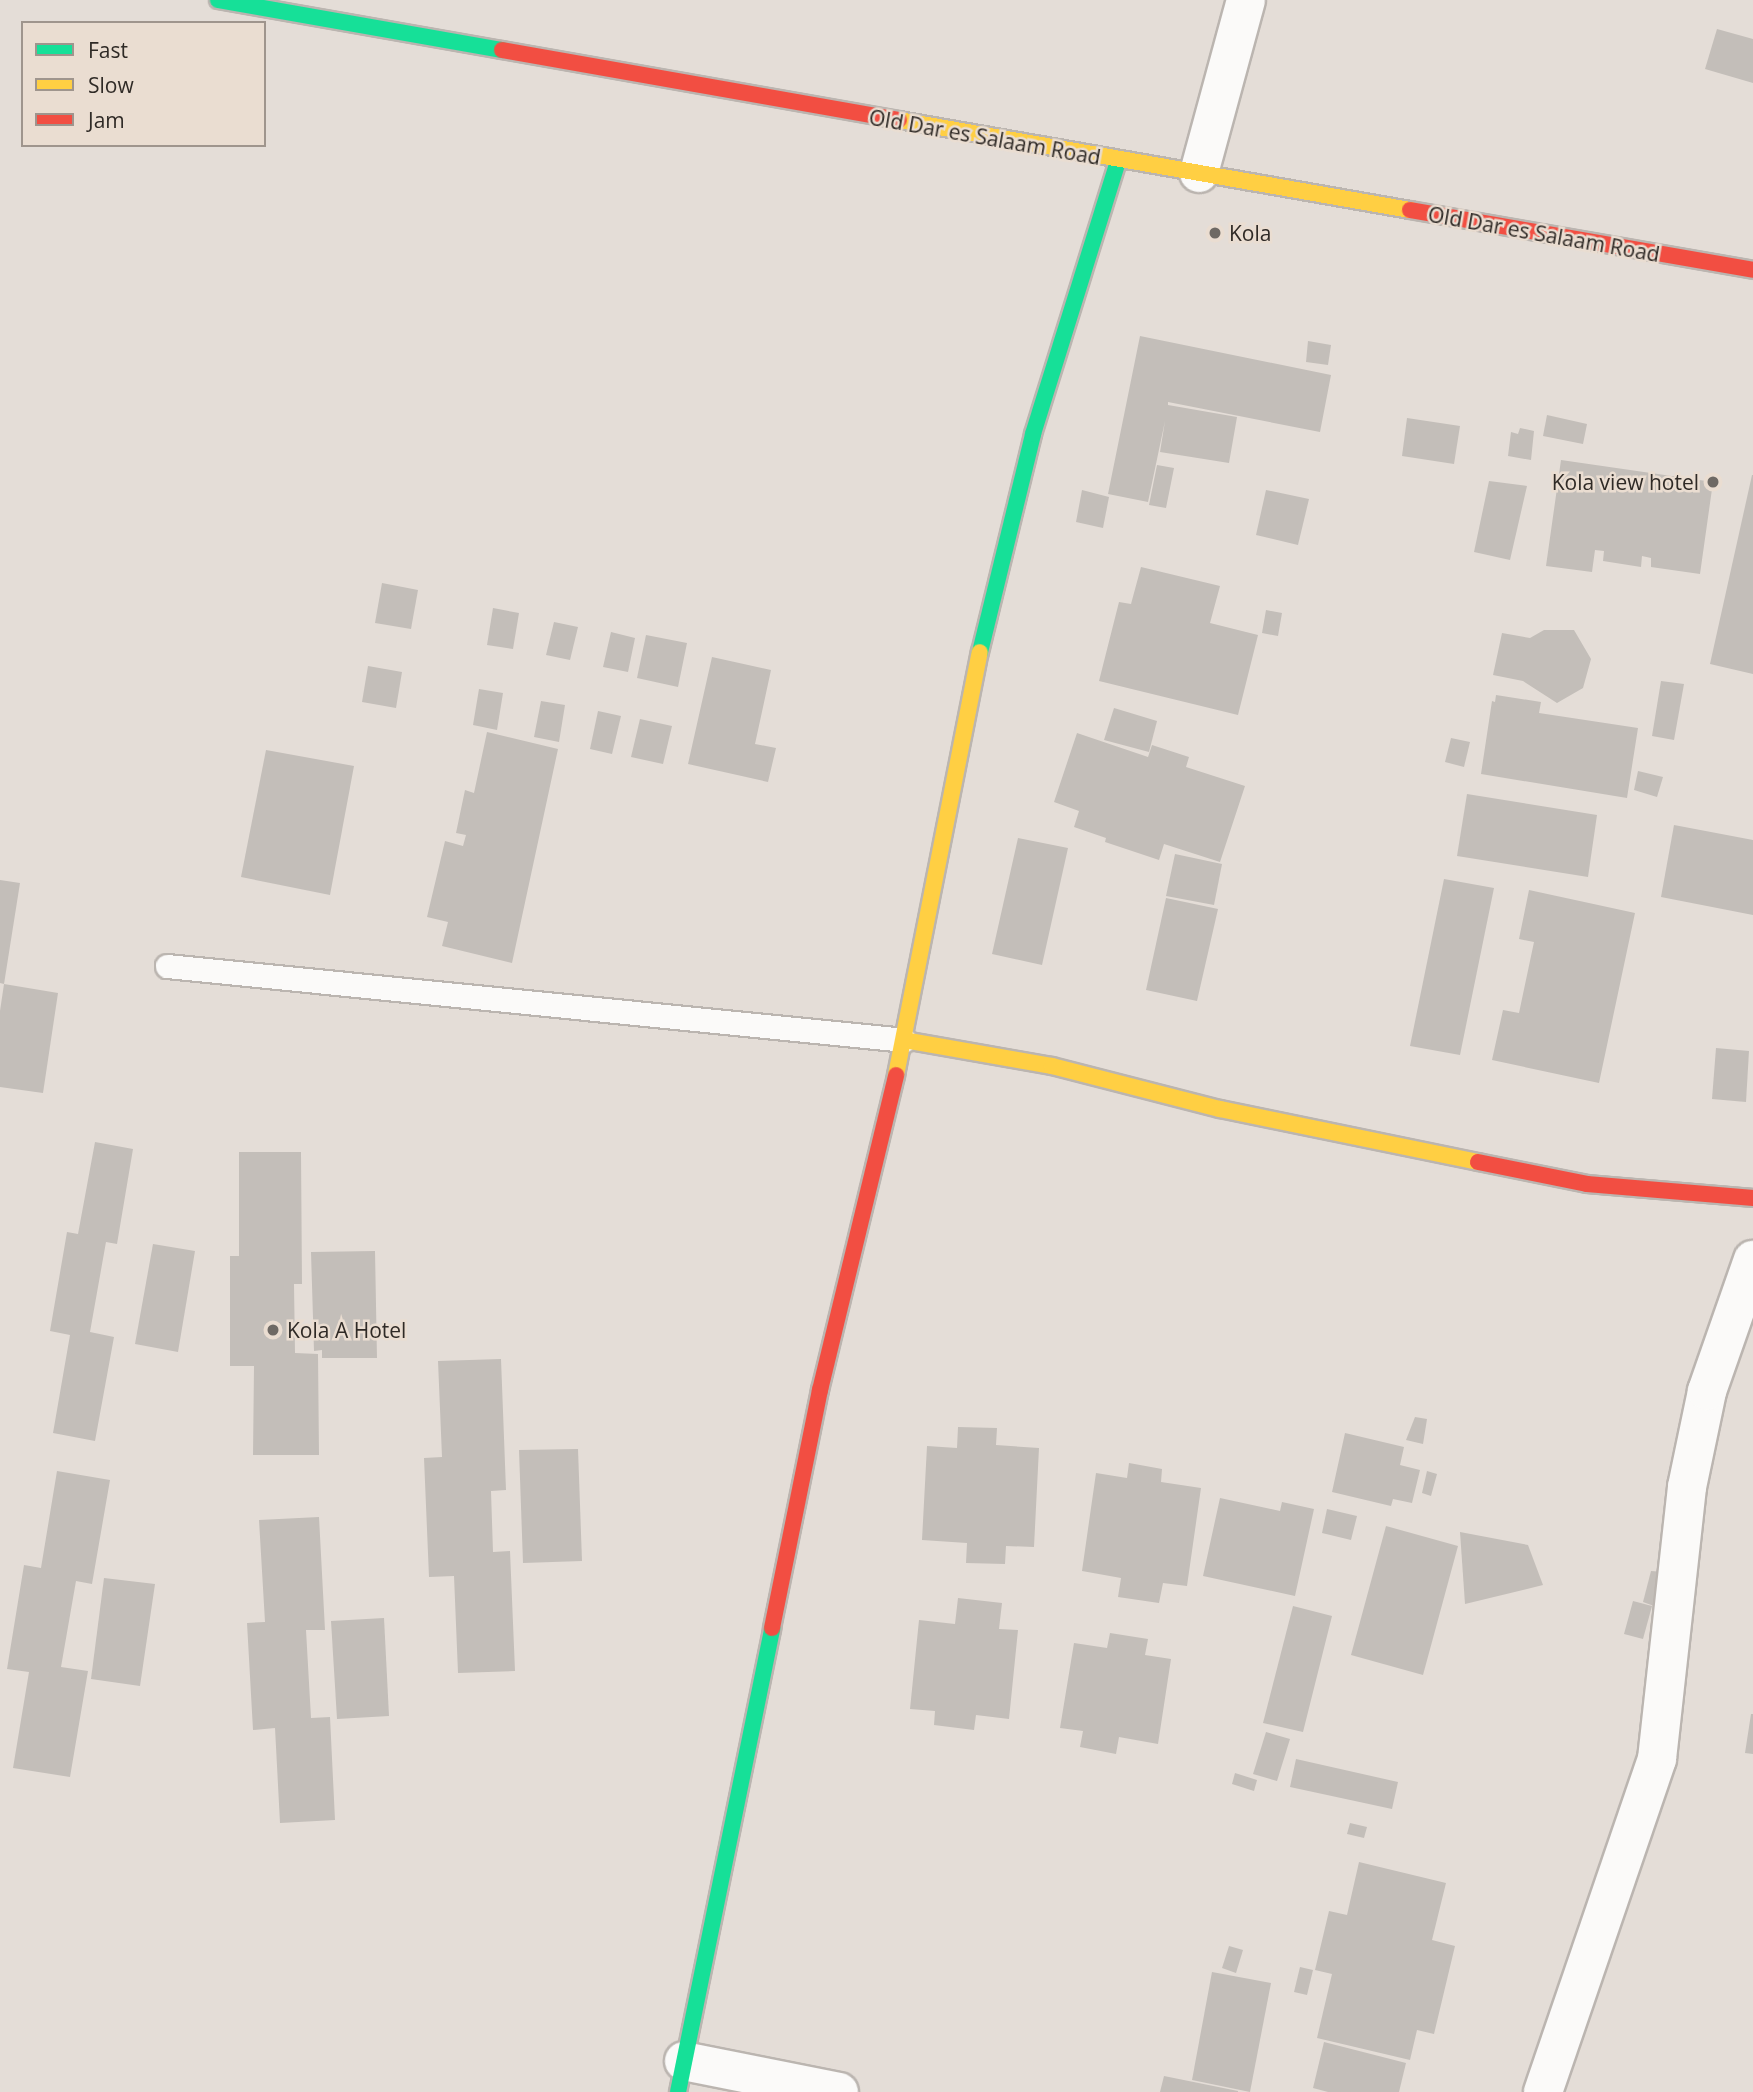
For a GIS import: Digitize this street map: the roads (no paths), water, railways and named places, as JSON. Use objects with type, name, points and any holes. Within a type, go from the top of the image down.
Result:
[{"type":"street","name":"Old Dar es Salaam Road","points":[[218,0],[1118,161],[1753,270]]},
{"type":"street","points":[[1199,173],[1246,0]]},
{"type":"street","points":[[839,2092],[681,2077],[820,1390],[904,1040],[975,672],[1026,460],[1118,161]]},
{"type":"street","points":[[904,1040],[1052,1066],[1220,1109],[1587,1184],[1753,1198]]},
{"type":"street","points":[[1543,2092],[1657,1759],[1687,1487],[1707,1391],[1753,1260]]},
{"type":"lane","points":[[167,966],[904,1040]]},
{"type":"place","name":"Kola","points":[[1215,233]]},
{"type":"place","name":"Kola view hotel","points":[[1713,482]]},
{"type":"place","name":"Kola A Hotel","points":[[273,1330]]}]
